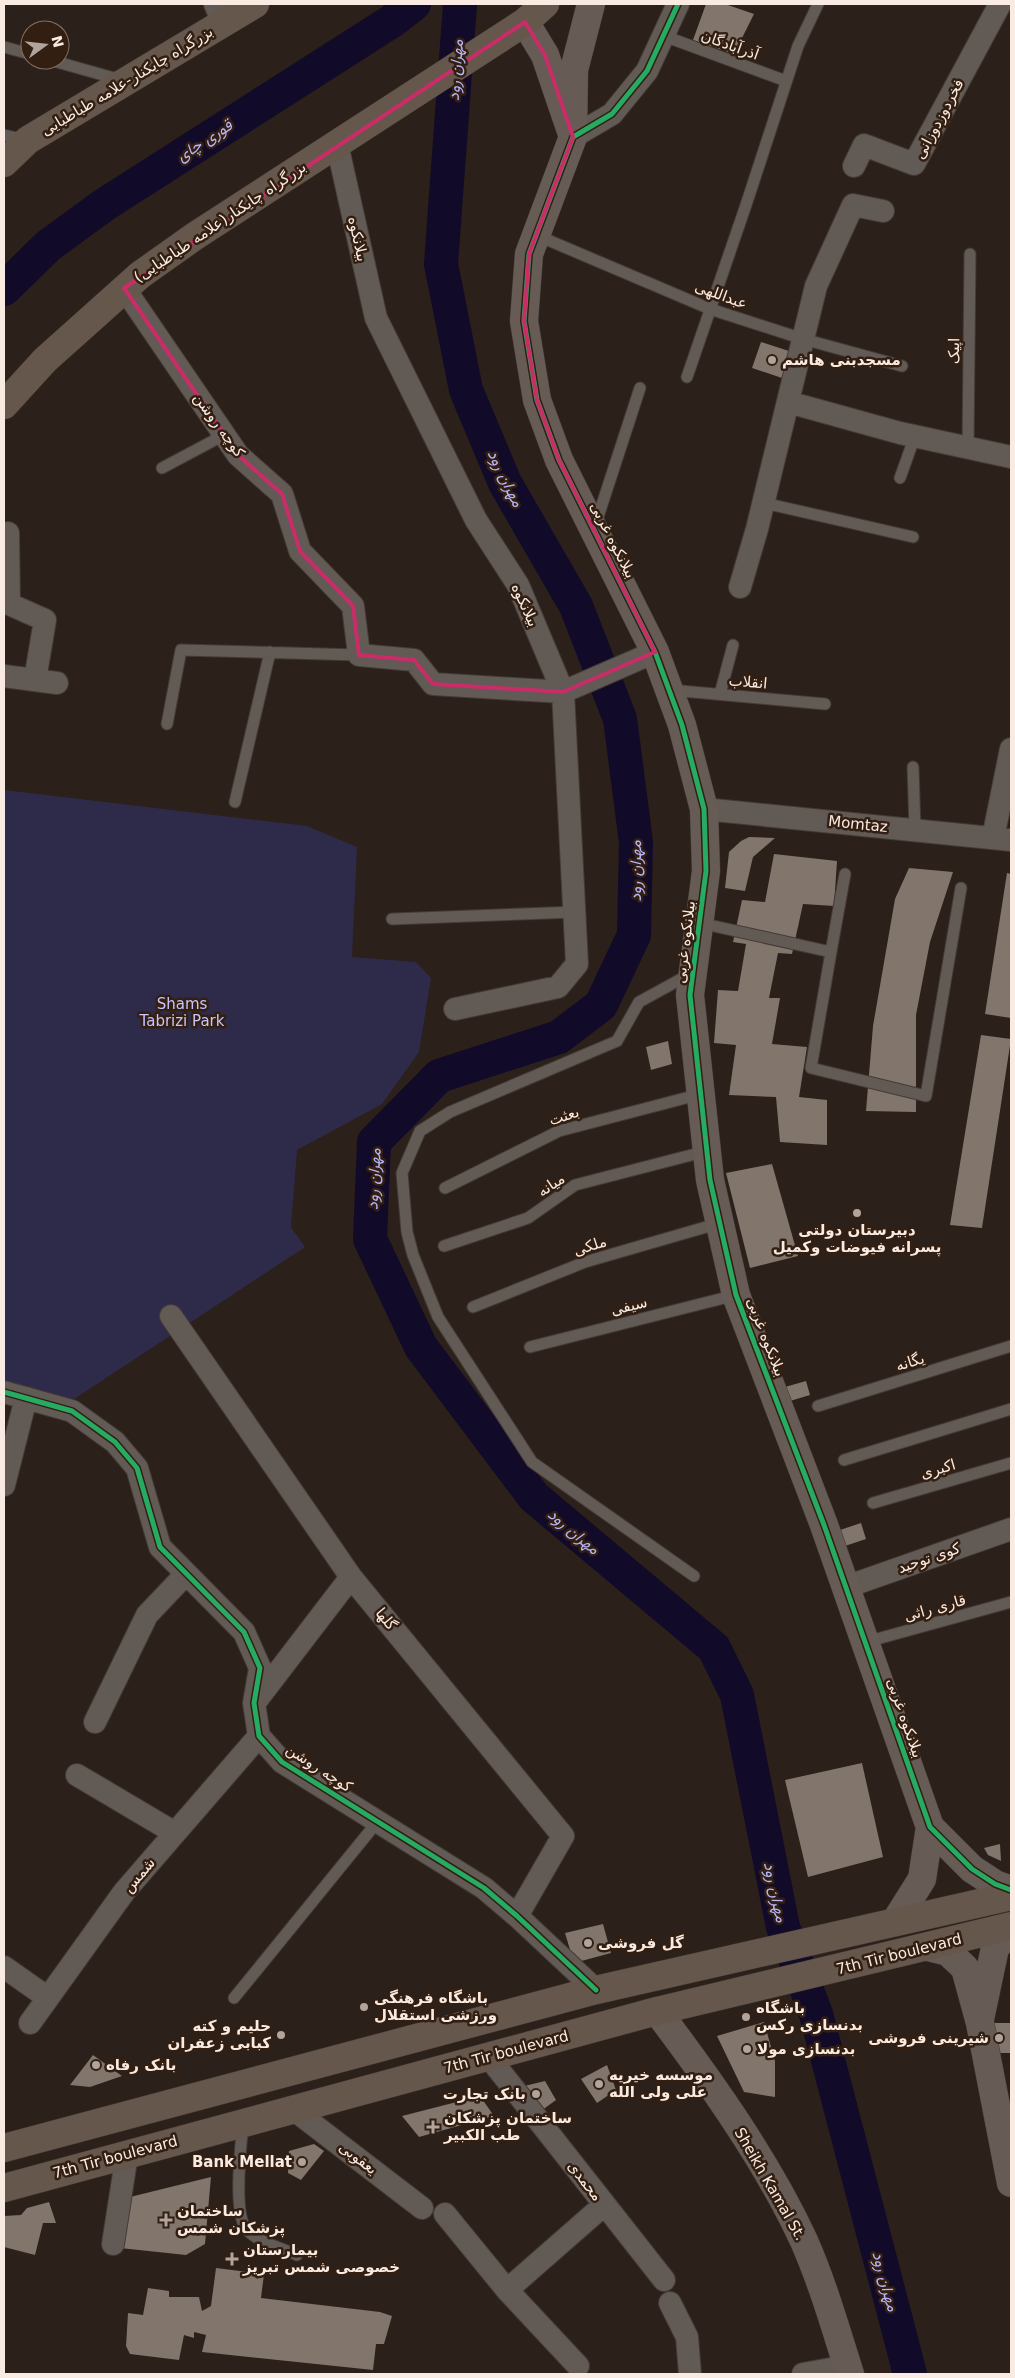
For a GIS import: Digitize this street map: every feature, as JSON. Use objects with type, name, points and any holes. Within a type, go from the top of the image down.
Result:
[{"type":"highway","name":"بزرگراه چایکنار-علامه طباطبایی","points":[[4,163],[16,138],[126,82],[219,13],[255,4]]},
{"type":"highway","points":[[525,22],[545,4]]},
{"type":"highway","name":"بزرگراه چایکنار(علامه طباطبایی)","points":[[4,405],[45,360],[124,288],[195,236],[525,22]]},
{"type":"highway","name":"7th Tir boulevard","points":[[4,2148],[596,1990],[1011,1896]]},
{"type":"highway","name":"7th Tir boulevard","points":[[4,2188],[657,2011],[1011,1928]]},
{"type":"street","name":"بیلانکوه غربی","points":[[591,4],[574,70],[573,137],[529,254],[524,321],[537,400],[559,460],[655,652],[682,725],[704,809],[706,871],[690,995],[710,1180],[736,1294],[846,1587],[930,1827],[972,1869],[995,1884],[1011,1890]]},
{"type":"street","points":[[525,22],[545,55],[573,137],[612,114],[647,71],[678,4]]},
{"type":"street","name":"فخردوزدوزانی","points":[[854,166],[864,145],[914,164],[1003,12]]},
{"type":"street","name":"بیلانکوه","points":[[337,144],[376,318],[476,520],[518,585],[563,692],[578,964],[558,987],[455,1009]]},
{"type":"street","points":[[740,587],[764,503],[816,286],[853,205],[884,211]]},
{"type":"street","name":"کوچه روشن","points":[[124,288],[238,455],[282,494],[300,551],[353,606],[359,655]]},
{"type":"street","points":[[788,402],[915,436],[1011,457]]},
{"type":"street","points":[[8,533],[9,604],[45,620],[35,680]]},
{"type":"street","points":[[359,655],[414,660],[433,684],[563,692],[655,652]]},
{"type":"street","points":[[4,681],[35,680],[57,683]]},
{"type":"street","points":[[1002,839],[1011,749]]},
{"type":"street","name":"Momtaz","points":[[704,809],[1002,839]]},
{"type":"street","name":"گلها","points":[[171,1316],[351,1577],[563,1836],[517,1916]]},
{"type":"street","points":[[4,1392],[72,1411],[115,1442],[137,1468],[160,1547],[244,1632],[260,1668],[254,1703],[259,1736]]},
{"type":"street","points":[[4,1479],[26,1398]]},
{"type":"street","name":"کوی توحید","points":[[846,1587],[1011,1529]]},
{"type":"street","points":[[95,1722],[147,1615],[186,1574]]},
{"type":"street","points":[[254,1703],[351,1577]]},
{"type":"street","name":"کوچه روشن","points":[[259,1736],[282,1762],[484,1888],[517,1916],[596,1990]]},
{"type":"street","name":"شمس","points":[[30,2023],[124,1892],[259,1736]]},
{"type":"street","points":[[78,1775],[175,1833]]},
{"type":"street","name":"بیلانکوه غربی","points":[[895,1922],[922,1879],[930,1827]]},
{"type":"street","points":[[980,2023],[995,1948],[1011,1928]]},
{"type":"street","points":[[928,1947],[948,1952],[965,1968],[980,2023],[1010,2171]]},
{"type":"street","points":[[4,1967],[48,1998]]},
{"type":"street","name":"Sheikh Kamal St.","points":[[657,2011],[698,2065],[737,2124],[804,2241],[826,2300],[848,2370]]},
{"type":"street","name":"محمدی","points":[[488,2056],[664,2280]]},
{"type":"street","name":"یعقوبی","points":[[293,2109],[422,2208]]},
{"type":"street","points":[[113,2244],[127,2154]]},
{"type":"street","points":[[507,2290],[604,2205]]},
{"type":"street","points":[[445,2214],[507,2290],[578,2366]]},
{"type":"street","points":[[670,2303],[687,2337],[690,2374]]},
{"type":"street","points":[[803,2374],[848,2370]]},
{"type":"lane","points":[[687,377],[798,46],[818,4]]},
{"type":"lane","name":"آذرآبادگان","points":[[664,36],[786,81]]},
{"type":"lane","points":[[4,47],[20,51]]},
{"type":"lane","points":[[70,66],[126,82]]},
{"type":"lane","name":"عبداللهی","points":[[536,236],[710,309],[803,340],[902,366]]},
{"type":"lane","name":"اپیک","points":[[968,448],[970,254]]},
{"type":"lane","points":[[594,530],[640,388]]},
{"type":"lane","points":[[162,468],[224,435]]},
{"type":"lane","points":[[900,478],[915,436]]},
{"type":"lane","points":[[764,503],[913,537]]},
{"type":"lane","points":[[720,694],[733,645]]},
{"type":"lane","points":[[167,724],[181,650],[359,655]]},
{"type":"lane","points":[[235,802],[270,652]]},
{"type":"lane","name":"انقلاب","points":[[669,690],[824,704]]},
{"type":"lane","points":[[913,767],[914,830]]},
{"type":"lane","points":[[844,874],[811,1068],[926,1096],[961,888]]},
{"type":"lane","points":[[392,919],[575,912]]},
{"type":"lane","points":[[700,923],[831,952]]},
{"type":"lane","points":[[693,972],[639,1002],[617,1042],[450,1112],[420,1131],[402,1173],[407,1232],[413,1256],[438,1317],[532,1462],[694,1576]]},
{"type":"lane","name":"بعثت","points":[[445,1188],[559,1131],[701,1094]]},
{"type":"lane","name":"میانه","points":[[444,1246],[528,1218],[575,1185],[707,1151]]},
{"type":"lane","name":"ملکی","points":[[473,1307],[585,1262],[720,1223]]},
{"type":"lane","name":"سیفی","points":[[530,1346],[736,1294]]},
{"type":"lane","name":"یگانه","points":[[818,1406],[1011,1346]]},
{"type":"lane","points":[[844,1460],[1011,1409]]},
{"type":"lane","name":"اکبری","points":[[873,1503],[1011,1463]]},
{"type":"lane","name":"قاری راثی","points":[[866,1642],[1011,1602]]},
{"type":"lane","points":[[234,1998],[378,1821]]},
{"type":"lane","points":[[242,2123],[241,2218],[247,2230],[297,2255]]},
{"type":"highlighted area","points":[[525,22],[545,55],[573,137],[529,254],[524,321],[537,400],[559,460],[655,652],[563,692],[433,684],[414,660],[359,655],[353,606],[300,551],[282,494],[238,455],[124,288]]},
{"type":"green space","name":"Shams Tabrizi Park","points":[[4,790],[307,826],[357,847],[352,957],[416,962],[431,978],[419,1052],[382,1104],[297,1150],[291,1227],[305,1247],[65,1405],[4,1380]]},
{"type":"building","points":[[706,4],[725,4],[754,14],[734,54],[693,40]]},
{"type":"building","name":"مسجدبنی هاشم","points":[[761,342],[792,352],[785,379],[752,368]]},
{"type":"building","points":[[749,837],[775,838],[753,857],[745,891],[725,888],[729,852],[741,841]]},
{"type":"building","points":[[774,854],[837,861],[834,906],[803,904],[792,954],[778,953],[769,998],[780,998],[772,1044],[807,1047],[799,1097],[827,1100],[827,1145],[780,1142],[776,1097],[729,1095],[736,1045],[714,1043],[718,990],[738,991],[746,944],[733,942],[742,900],[765,902]]},
{"type":"building","points":[[909,868],[953,872],[930,942],[916,1015],[916,1112],[866,1111],[873,1026],[895,899]]},
{"type":"building","points":[[1007,873],[1011,874],[1011,1018],[985,1014]]},
{"type":"building","points":[[981,1035],[1011,1039],[982,1228],[950,1225]]},
{"type":"building","points":[[668,1041],[672,1064],[651,1070],[646,1047]]},
{"type":"building","points":[[772,1164],[798,1256],[750,1268],[726,1173]]},
{"type":"building","points":[[806,1381],[810,1395],[790,1401],[785,1387]]},
{"type":"building","points":[[861,1523],[866,1539],[842,1547],[837,1531]]},
{"type":"building","points":[[862,1763],[883,1857],[808,1877],[785,1780]]},
{"type":"building","points":[[1000,1844],[1001,1861],[988,1855],[984,1848]]},
{"type":"building","name":"گل فروشی","points":[[603,1924],[611,1953],[574,1963],[565,1933]]},
{"type":"building","name":"بدنسازی مولا","points":[[764,2022],[775,2061],[775,2097],[744,2092],[717,2036]]},
{"type":"building","name":"شیرینی فروشی","points":[[987,2023],[1011,2023],[1011,2053],[987,2053]]},
{"type":"building","name":"بانک رفاه","points":[[93,2055],[122,2076],[90,2087],[70,2085]]},
{"type":"building","name":"موسسه خیریه علی ولی الله","points":[[607,2065],[616,2090],[597,2103],[581,2079]]},
{"type":"building","name":"بانک تجارت","points":[[545,2081],[556,2100],[534,2116],[516,2088]]},
{"type":"building","name":"ساختمان پزشکان طب الکبیر","points":[[480,2096],[494,2116],[419,2137],[402,2116]]},
{"type":"building","name":"Bank Mellat","points":[[314,2144],[324,2151],[301,2180],[288,2173],[289,2151]]},
{"type":"building","name":"ساختمان پزشکان شمس","points":[[211,2177],[205,2244],[186,2255],[120,2248],[130,2197]]},
{"type":"building","points":[[49,2202],[56,2223],[43,2223],[35,2255],[4,2247],[4,2216],[21,2215],[27,2208]]},
{"type":"building","points":[[216,2268],[264,2274],[261,2298],[380,2312],[392,2316],[384,2344],[376,2344],[373,2370],[202,2352],[206,2335],[194,2332],[194,2338],[184,2335],[179,2360],[130,2354],[126,2346],[128,2313],[143,2315],[148,2288],[169,2291],[169,2297],[199,2297],[202,2311],[211,2306]]},
{"type":"waterway","name":"قوری چای","points":[[4,289],[48,246],[104,205],[392,21],[414,4]]},
{"type":"waterway","name":"مهران رود","points":[[460,4],[441,264],[466,390],[505,483],[576,606],[620,719],[636,842],[634,935],[601,1005],[559,1037],[439,1076],[374,1142],[370,1239],[421,1347],[534,1497],[714,1648],[737,1695],[783,1927],[816,2014],[910,2374]]},
{"type":"cycle path","points":[[678,4],[647,71],[612,114],[573,137],[529,254],[524,321],[537,400],[559,460],[655,652],[682,725],[704,809],[706,871],[690,995],[710,1180],[736,1295],[824,1525],[930,1827],[972,1869],[995,1884],[1011,1890]]},
{"type":"cycle path","points":[[4,1392],[72,1411],[115,1442],[137,1468],[160,1547],[244,1632],[260,1668],[254,1703],[259,1736],[282,1762],[484,1888],[517,1916],[596,1990]]},
{"type":"place","name":"مسجدبنی هاشم","points":[[772,360]]},
{"type":"place","name":"دبیرستان دولتی پسرانه فیوضات وکمیل","points":[[857,1213]]},
{"type":"place","name":"گل فروشی","points":[[588,1943]]},
{"type":"place","name":"باشگاه فرهنگی ورزشی استقلال","points":[[364,2007]]},
{"type":"place","name":"باشگاه بدنسازی رکس","points":[[746,2017]]},
{"type":"place","name":"حلیم و کته کبابی زعفران","points":[[281,2035]]},
{"type":"place","name":"شیرینی فروشی","points":[[999,2038]]},
{"type":"place","name":"بدنسازی مولا","points":[[747,2049]]},
{"type":"place","name":"بانک رفاه","points":[[96,2065]]},
{"type":"place","name":"موسسه خیریه علی ولی الله","points":[[599,2084]]},
{"type":"place","name":"بانک تجارت","points":[[536,2094]]},
{"type":"place","name":"ساختمان پزشکان طب الکبیر","points":[[433,2127]]},
{"type":"place","name":"Bank Mellat","points":[[302,2162]]},
{"type":"place","name":"ساختمان پزشکان شمس","points":[[166,2220]]},
{"type":"place","name":"بیمارستان خصوصی شمس تبریز","points":[[232,2259]]}]
